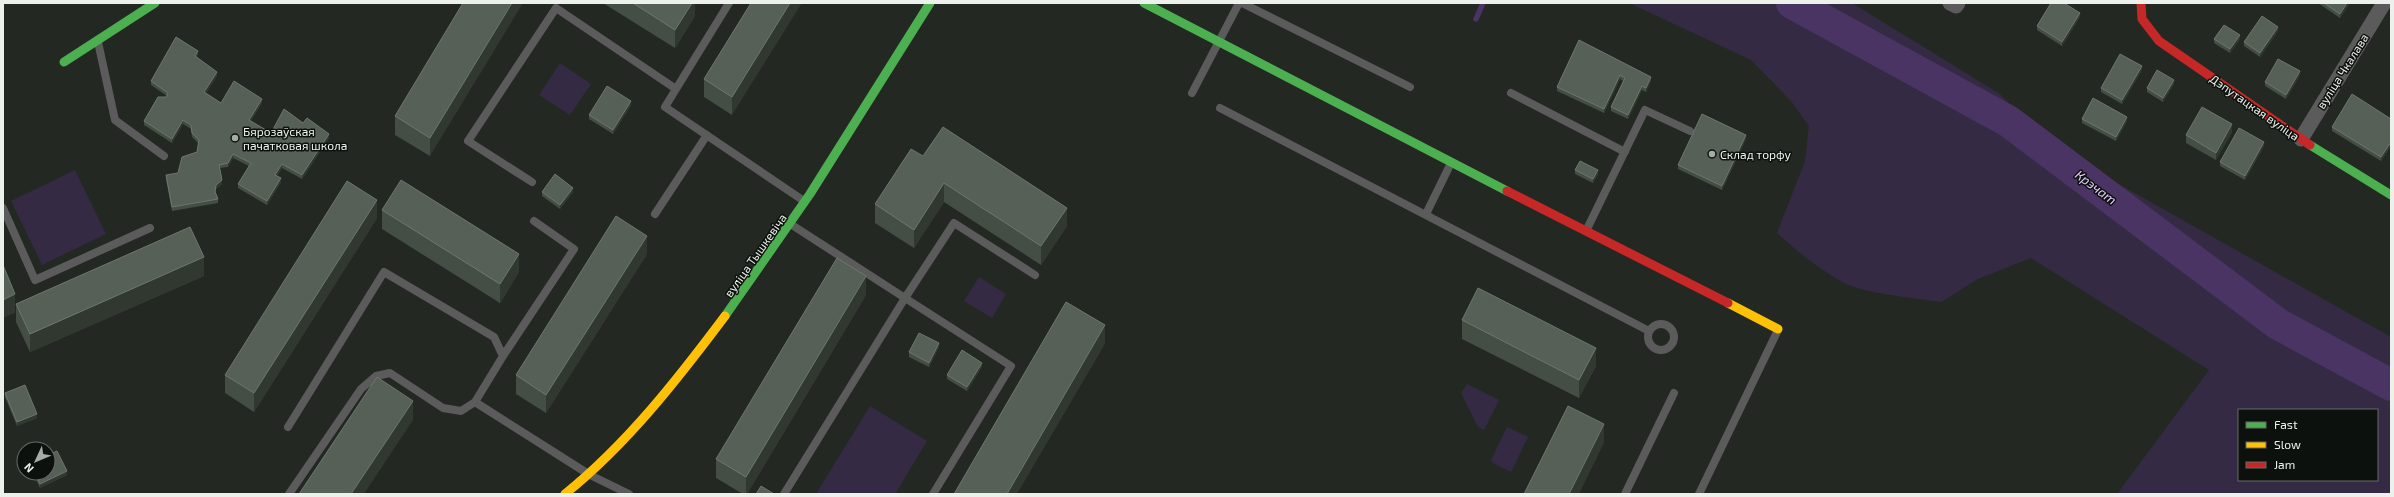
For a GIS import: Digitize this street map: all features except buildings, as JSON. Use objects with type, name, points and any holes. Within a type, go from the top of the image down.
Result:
[{"type":"street","points":[[64,62],[156,3]]},
{"type":"street","name":"вуліца Тышкевіча","points":[[565,494],[590,475],[630,434],[719,327],[792,225],[930,3]]},
{"type":"street","points":[[1144,3],[1778,329]]},
{"type":"street","name":"Дэпутацкая вуліца","points":[[2141,3],[2140,12],[2143,23],[2159,41],[2301,139],[2391,195]]},
{"type":"street","name":"вуліца Чкалава","points":[[2301,139],[2384,3]]},
{"type":"lane","points":[[729,3],[665,107],[806,203]]},
{"type":"lane","points":[[1192,93],[1241,3],[1410,87]]},
{"type":"lane","points":[[532,182],[468,141],[556,8],[676,89]]},
{"type":"lane","points":[[98,41],[115,120],[164,156]]},
{"type":"lane","points":[[1511,93],[1625,152]]},
{"type":"lane","points":[[1220,108],[1649,331]]},
{"type":"lane","points":[[1586,231],[1645,110],[1690,131]]},
{"type":"lane","points":[[655,214],[707,135]]},
{"type":"lane","points":[[1426,214],[1451,162]]},
{"type":"lane","points":[[3,208],[35,280],[150,228]]},
{"type":"lane","points":[[289,494],[361,389],[376,376],[390,374],[443,408],[461,410],[475,402],[502,356],[574,249],[534,221]]},
{"type":"lane","points":[[784,494],[905,298],[954,223],[1035,275]]},
{"type":"lane","points":[[792,225],[1011,366],[933,494]]},
{"type":"lane","points":[[288,427],[384,272],[494,337],[502,356]]},
{"type":"lane","points":[[1699,494],[1778,329]]},
{"type":"lane","points":[[1625,494],[1674,393]]},
{"type":"lane","points":[[475,402],[590,475],[629,494]]},
{"type":"shaded area","points":[[1629,3],[1852,3],[2000,94],[2049,145],[2391,337],[2391,494],[2117,494],[2209,370],[2031,258],[1978,279],[1941,302],[1891,295],[1853,287],[1826,272],[1801,254],[1777,233],[1805,161],[1809,126],[1791,101],[1751,60]]},
{"type":"shaded area","points":[[560,63],[591,84],[570,115],[539,95]]},
{"type":"shaded area","points":[[75,170],[106,234],[42,265],[11,201]]},
{"type":"shaded area","points":[[979,277],[1006,294],[992,318],[964,301]]},
{"type":"shaded area","points":[[1467,384],[1499,400],[1484,430],[1478,427],[1461,393]]},
{"type":"shaded area","points":[[870,406],[927,441],[895,494],[816,494]]},
{"type":"shaded area","points":[[1507,427],[1528,437],[1511,472],[1493,463],[1491,460]]},
{"type":"waterway","points":[[1476,19],[1483,3]]},
{"type":"waterway","name":"Крэчат","points":[[1792,3],[2008,121],[2278,324],[2391,385]]},
{"type":"traffic: fast","points":[[64,62],[155,3]]},
{"type":"traffic: fast","points":[[725,316],[810,194],[930,3]]},
{"type":"traffic: fast","points":[[1144,3],[1507,191]]},
{"type":"traffic: fast","points":[[2310,145],[2391,195]]},
{"type":"traffic: slow","points":[[1728,303],[1778,329]]},
{"type":"traffic: slow","points":[[565,494],[588,475],[630,433],[670,387],[725,316]]},
{"type":"traffic: jam","points":[[2141,3],[2142,19],[2159,41],[2310,145]]},
{"type":"traffic: jam","points":[[1507,191],[1728,303]]},
{"type":"place","name":"Бярозаўская пачатковая школа","points":[[235,138]]},
{"type":"place","name":"Склад торфу","points":[[1712,154]]}]
